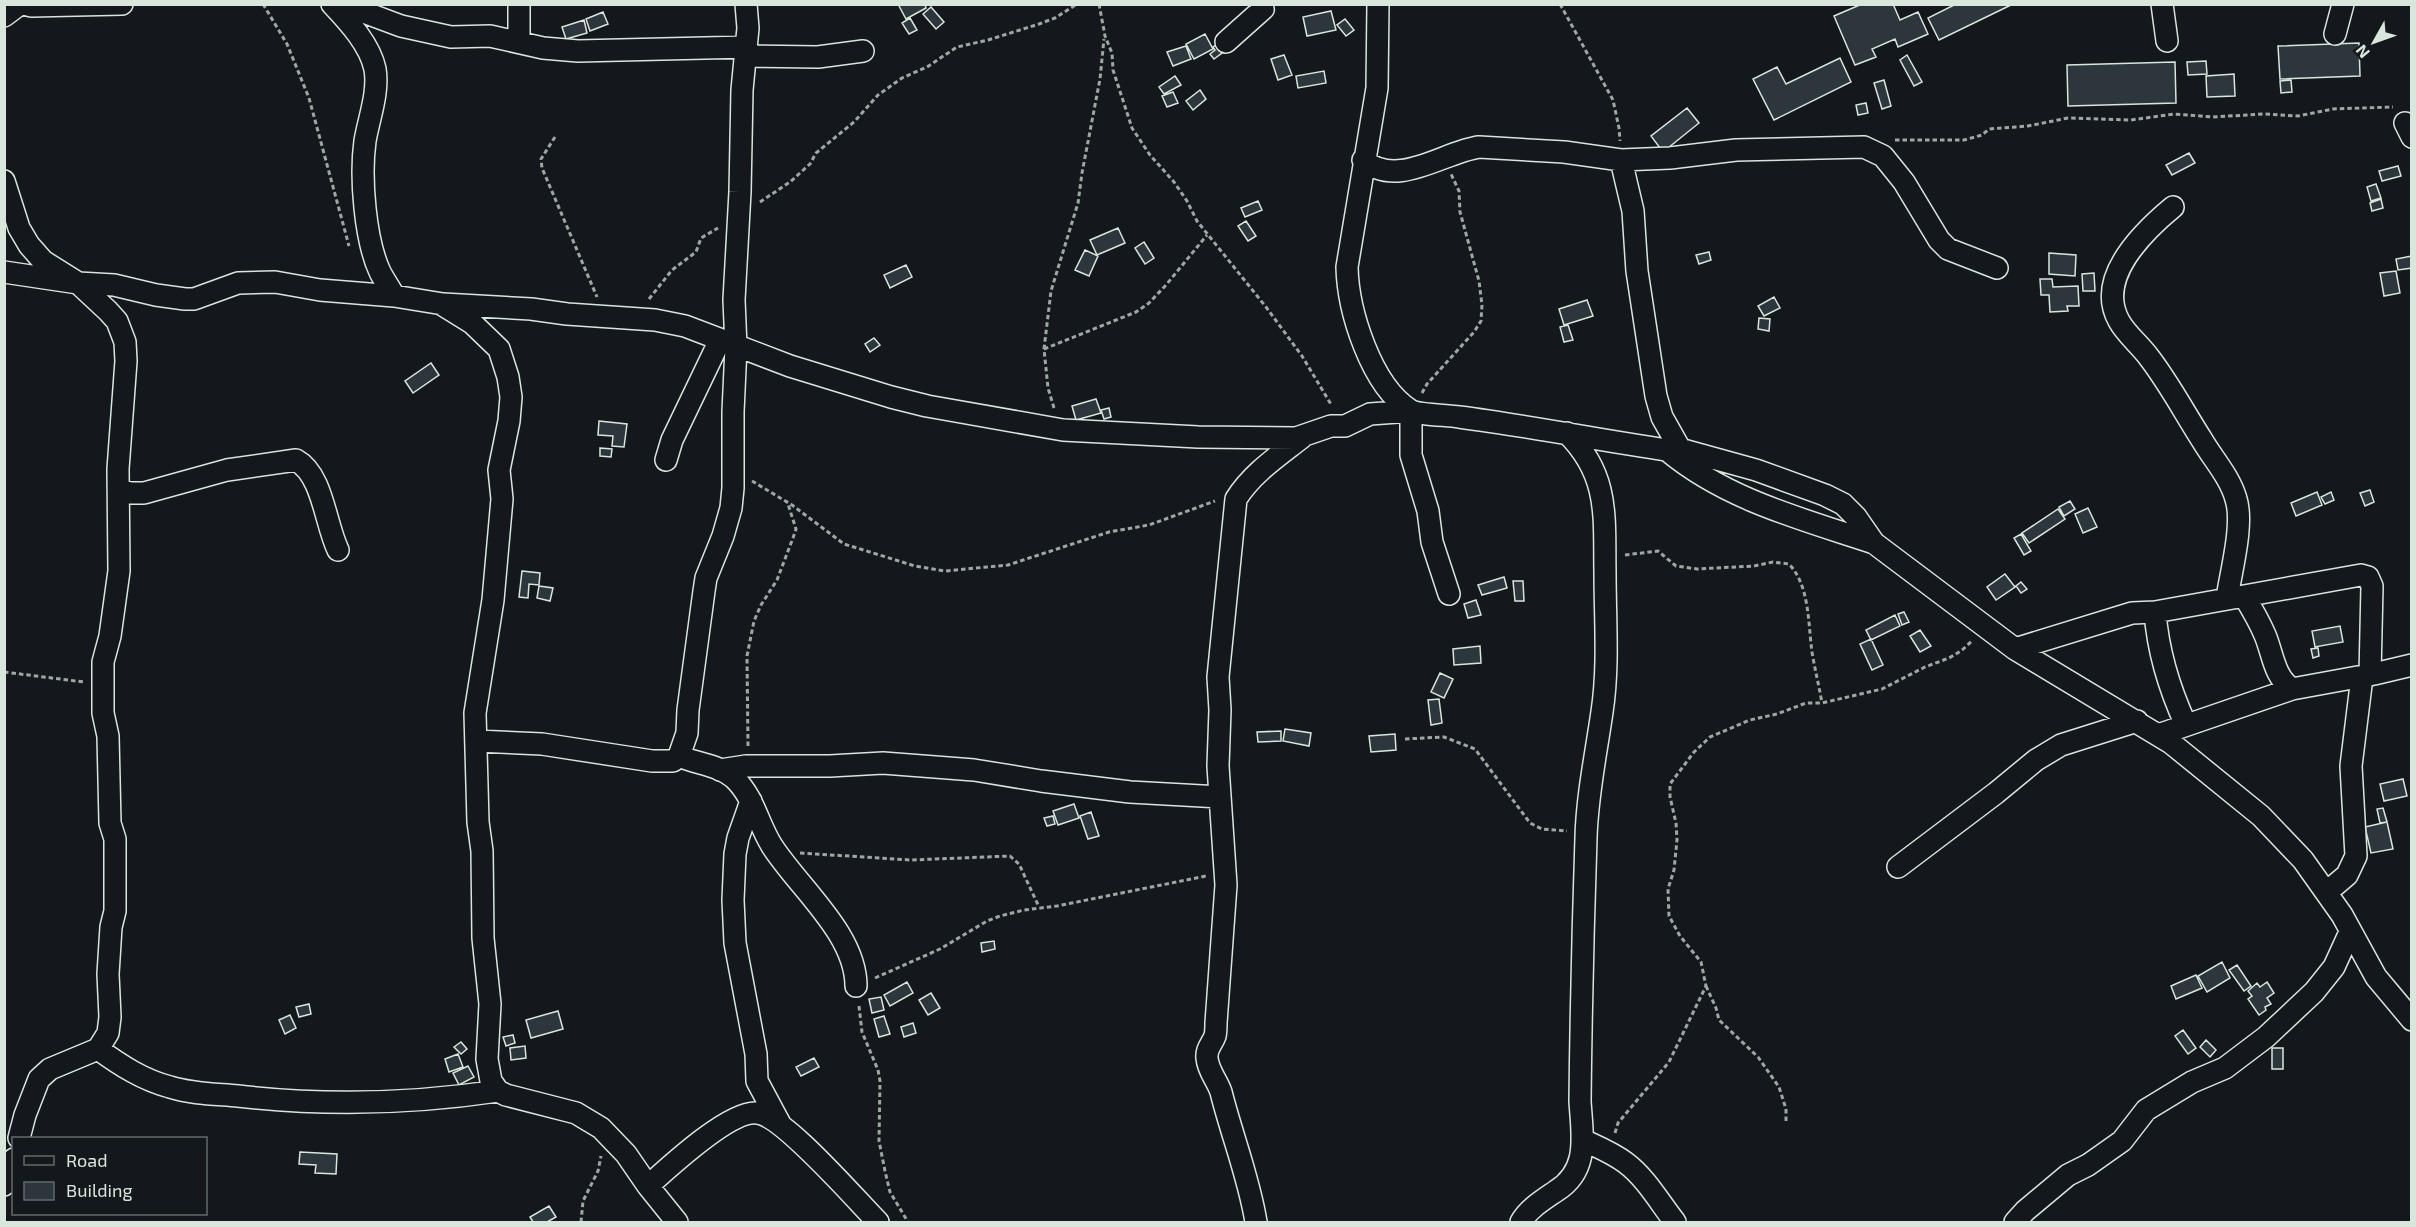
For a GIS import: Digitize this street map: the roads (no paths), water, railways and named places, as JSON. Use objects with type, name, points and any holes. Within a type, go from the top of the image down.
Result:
[{"type":"street","points":[[4,16],[22,4],[31,6],[122,4]]},
{"type":"street","points":[[332,4],[363,43],[371,57],[375,71],[375,93],[363,156],[364,201],[380,271],[394,296]]},
{"type":"street","points":[[342,4],[401,26],[451,37],[490,36],[543,48],[578,51],[746,51],[818,57],[863,51]]},
{"type":"street","points":[[519,4],[519,42]]},
{"type":"street","points":[[477,741],[542,744],[652,761],[673,761],[679,756],[687,733],[688,710],[706,578],[723,536],[731,508],[734,471],[733,412],[728,344],[734,300],[739,210],[742,90],[748,28],[746,4]]},
{"type":"street","points":[[1226,42],[1258,15],[1263,9],[1261,4]]},
{"type":"street","points":[[1378,4],[1377,88],[1363,160],[1347,267],[1347,284],[1354,314],[1371,362],[1387,387],[1411,411],[1411,455],[1428,512],[1432,542],[1449,594]]},
{"type":"street","points":[[2162,4],[2166,41]]},
{"type":"street","points":[[2335,34],[2343,4]]},
{"type":"street","points":[[1363,160],[1373,168],[1395,172],[1479,147],[1564,152],[1624,160],[1670,158],[1736,150],[1864,147],[1883,156],[1904,182],[1935,235],[1948,249],[1997,268]]},
{"type":"street","points":[[1624,160],[1633,211],[1637,271],[1656,396],[1674,450],[1688,467],[1745,498],[1874,543],[2015,649],[2137,721],[2208,772],[2261,816],[2303,860],[2342,915],[2376,977],[2412,1020]]},
{"type":"street","points":[[4,181],[20,228],[29,245],[42,261],[78,283],[117,321],[125,342],[126,361],[118,469],[119,571],[110,636],[103,662],[102,713],[108,736],[110,823],[114,839],[115,911],[111,927],[108,974],[111,1017],[108,1033],[98,1049],[50,1070],[39,1079],[19,1137]]},
{"type":"street","points":[[2173,207],[2154,223],[2128,253],[2114,284],[2113,302],[2120,323],[2147,354],[2175,393],[2236,498],[2239,524],[2235,597],[2266,637],[2279,676],[2284,684],[2292,689]]},
{"type":"street","points":[[4,272],[78,283],[114,285],[185,299],[194,299],[224,287],[252,282],[284,283],[320,290],[394,296],[443,304],[655,320],[675,324],[849,384],[927,406],[1063,430],[1198,437],[1296,438],[1331,426],[1344,426],[1370,414],[1411,411],[1567,433],[1674,450],[1756,470],[1825,495],[1843,504],[1856,517],[1874,543]]},
{"type":"street","points":[[443,304],[472,323],[499,348],[508,377],[511,397],[509,422],[499,470],[501,510],[493,600],[477,697],[478,822],[483,878],[483,938],[490,1004],[487,1059],[491,1081],[498,1090],[506,1095],[576,1113],[589,1119],[611,1136],[677,1222]]},
{"type":"street","points":[[666,460],[672,440],[728,344]]},
{"type":"street","points":[[1521,1222],[1528,1212],[1571,1179],[1582,1154],[1583,1140],[1580,1101],[1587,830],[1591,783],[1602,711],[1606,642],[1605,556],[1602,489],[1592,464],[1567,433]]},
{"type":"street","points":[[1256,1222],[1245,1170],[1234,1144],[1220,1089],[1208,1066],[1207,1057],[1208,1048],[1215,1036],[1226,871],[1220,796],[1218,677],[1236,500],[1260,470],[1306,435]]},
{"type":"street","points":[[119,490],[144,493],[227,470],[296,460],[305,465],[310,472],[321,496],[330,532],[338,550]]},
{"type":"street","points":[[2015,649],[2132,613],[2155,612],[2361,575],[2368,578],[2372,586],[2366,676],[2351,766],[2356,856],[2348,875],[2327,892]]},
{"type":"street","points":[[2155,612],[2160,651],[2171,692],[2186,725]]},
{"type":"street","points":[[2158,735],[2292,689],[2412,665]]},
{"type":"street","points":[[1898,867],[2036,760],[2061,745],[2137,721]]},
{"type":"street","points":[[679,756],[720,770],[735,779],[751,801],[771,845],[826,913],[851,957],[856,974],[856,987]]},
{"type":"street","points":[[720,770],[746,766],[830,766],[883,763],[974,770],[1130,792],[1220,796]]},
{"type":"street","points":[[751,801],[738,837],[735,854],[733,900],[735,943],[756,1054],[757,1081],[780,1124]]},
{"type":"street","points":[[2015,1222],[2025,1210],[2068,1175],[2088,1165],[2122,1140],[2146,1110],[2192,1082],[2225,1068],[2266,1036],[2314,992],[2334,967],[2350,932]]},
{"type":"street","points":[[98,1049],[124,1068],[170,1088],[265,1099],[344,1104],[461,1096],[498,1090]]},
{"type":"street","points":[[648,1186],[694,1145],[732,1120],[758,1112],[780,1124],[838,1179],[878,1222]]},
{"type":"street","points":[[1583,1140],[1608,1151],[1627,1163],[1675,1222]]},
{"type":"street","points":[[4,1185],[12,1164]]}]
